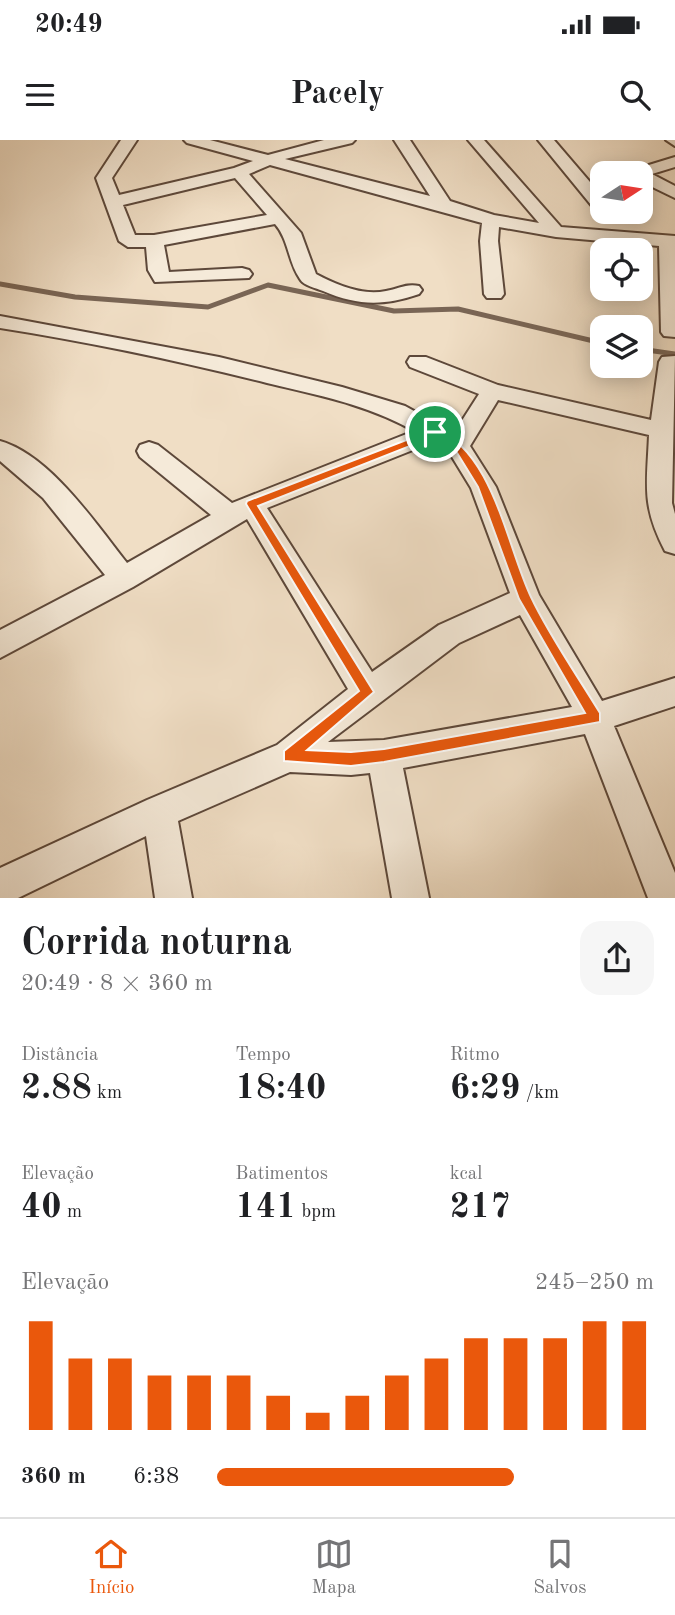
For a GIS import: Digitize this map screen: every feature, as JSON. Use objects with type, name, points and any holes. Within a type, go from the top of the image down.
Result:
[{"type":"street","points":[[129,140],[104,178],[128,241],[154,241],[280,218]]},
{"type":"street","points":[[192,140],[444,205],[491,220],[556,232],[671,241],[671,332]]},
{"type":"street","points":[[112,202],[239,172],[271,161],[286,146],[347,140]]},
{"type":"street","points":[[402,140],[444,205]]},
{"type":"street","points":[[476,140],[556,232]]},
{"type":"street","points":[[546,140],[590,193]]},
{"type":"street","points":[[675,162],[645,171],[643,176],[675,193]]},
{"type":"street","points":[[239,172],[292,233],[308,276],[313,280],[354,297],[376,301],[412,290]]},
{"type":"street","points":[[491,220],[489,241],[494,294]]},
{"type":"street","points":[[617,224],[628,237]]},
{"type":"street","points":[[154,241],[158,270],[162,278],[242,274]]},
{"type":"street","points":[[0,323],[47,329],[219,364],[342,394],[397,411],[447,439],[484,487],[526,599],[595,718],[667,898]]},
{"type":"street","points":[[418,362],[492,391],[661,430]]},
{"type":"street","points":[[670,362],[661,430],[668,472],[659,503],[665,526],[675,544]]},
{"type":"street","points":[[0,645],[123,579],[240,509],[447,439],[492,391]]},
{"type":"street","points":[[0,449],[17,459],[59,498],[123,579]]},
{"type":"street","points":[[149,452],[240,509],[367,692]]},
{"type":"street","points":[[0,887],[159,812],[289,756],[367,692],[449,634],[526,599]]},
{"type":"street","points":[[289,756],[351,759],[384,756],[595,718],[675,692]]},
{"type":"street","points":[[384,756],[411,898]]},
{"type":"street","points":[[159,812],[174,898]]},
{"type":"waterway","points":[[0,284],[75,297],[208,307],[268,285],[394,311],[458,309],[590,340]]},
{"type":"waterway","points":[[653,351],[675,354]]},
{"type":"route","points":[[435,432],[458,446],[484,487],[526,599],[595,718],[384,756],[351,759],[289,756],[332,718],[367,692],[251,504],[435,432]]}]
